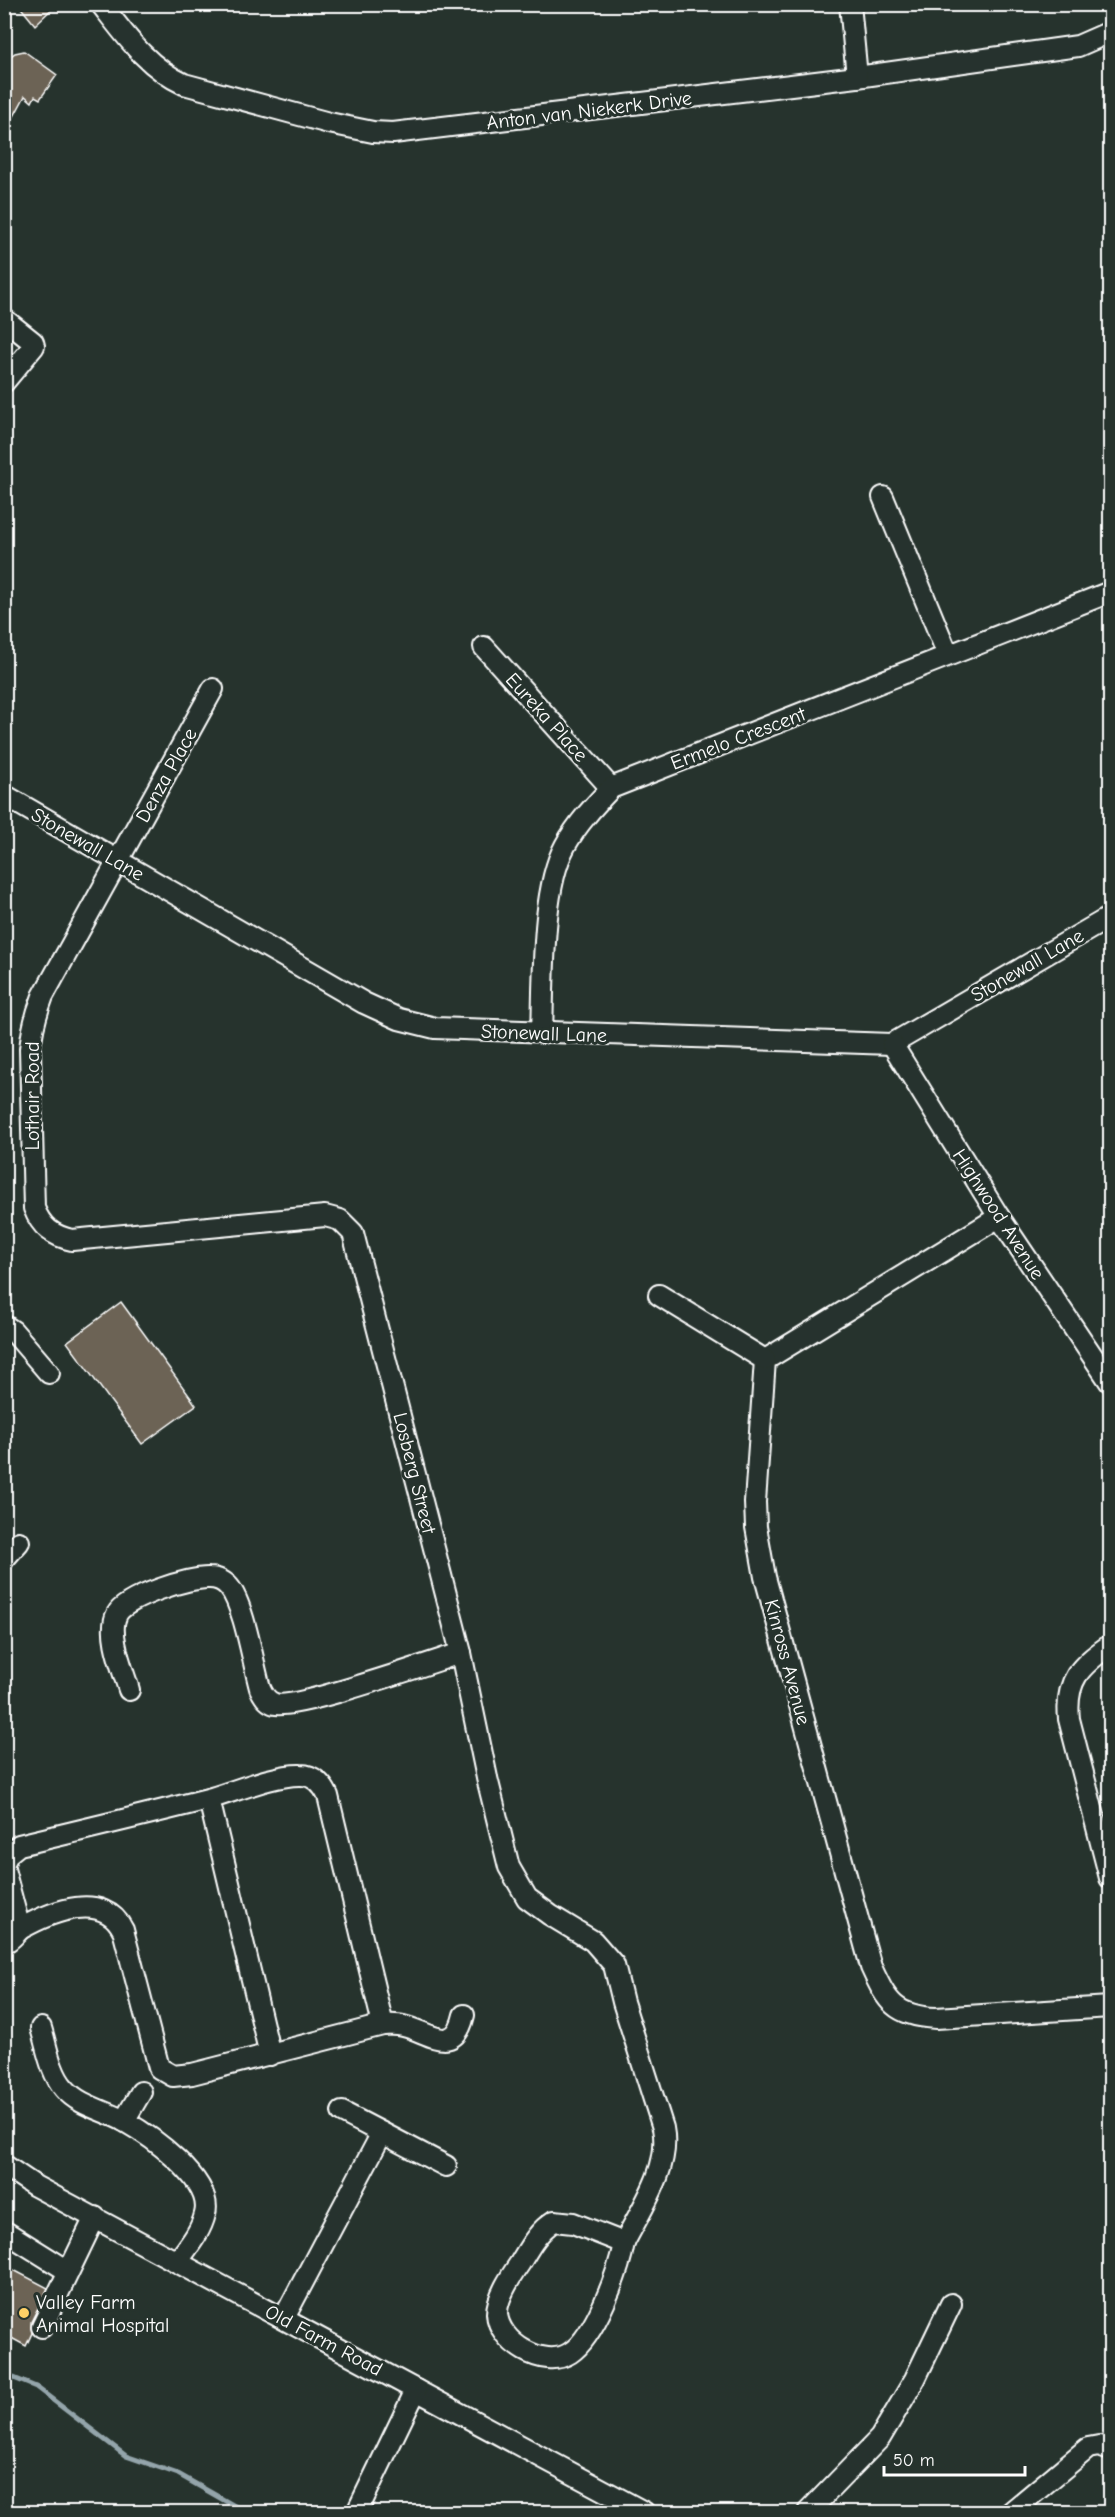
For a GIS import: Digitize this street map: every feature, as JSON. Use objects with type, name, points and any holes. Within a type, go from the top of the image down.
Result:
[{"type":"street","name":"Anton van Niekerk Drive","points":[[101,4],[138,52],[167,76],[200,88],[329,123],[373,132],[393,133],[448,128],[1078,46],[1110,32]]},
{"type":"street","points":[[850,4],[857,76]]},
{"type":"street","points":[[4,319],[33,342],[34,346],[4,382]]},
{"type":"street","points":[[883,496],[948,655]]},
{"type":"street","name":"Ermelo Crescent","points":[[542,1034],[551,886],[565,847],[581,822],[611,788],[1110,592]]},
{"type":"street","name":"Eureka Place","points":[[484,646],[611,788]]},
{"type":"street","name":"Denza Place","points":[[118,862],[213,689]]},
{"type":"street","name":"Stonewall Lane","points":[[4,795],[363,1003],[399,1019],[435,1028],[542,1034],[892,1044],[1110,917]]},
{"type":"street","name":"Lothair Road","points":[[56,1236],[41,1223],[34,1208],[30,1049],[32,1029],[43,996],[118,862]]},
{"type":"street","name":"Highwood Avenue","points":[[892,1044],[999,1217],[1110,1382]]},
{"type":"street","name":"Losberg Street","points":[[56,1236],[72,1240],[87,1240],[325,1216],[340,1220],[348,1226],[356,1242],[461,1653],[487,1778],[505,1853],[513,1876],[528,1898],[549,1915],[593,1941],[614,1965],[663,2128],[665,2150],[656,2178],[624,2243]]},
{"type":"street","points":[[659,1294],[765,1360],[999,1217]]},
{"type":"street","points":[[4,1325],[13,1331],[49,1372]]},
{"type":"street","name":"Kinross Avenue","points":[[765,1360],[755,1502],[760,1554],[871,1967],[884,1994],[894,2007],[922,2018],[1110,2007]]},
{"type":"street","points":[[4,1559],[19,1542]]},
{"type":"street","points":[[129,1690],[118,1656],[113,1626],[117,1614],[129,1601],[140,1596],[204,1578],[220,1580],[234,1594],[260,1688],[264,1697],[276,1705],[305,1701],[461,1653]]},
{"type":"street","points":[[1110,1645],[1089,1659],[1079,1671],[1069,1690],[1067,1705],[1110,1878]]},
{"type":"street","points":[[4,1862],[9,1853],[20,1845],[304,1774],[325,1789],[328,1796],[383,2025]]},
{"type":"street","points":[[209,1799],[270,2055]]},
{"type":"street","points":[[4,1869],[20,1929]]},
{"type":"street","points":[[4,1943],[20,1929],[53,1914],[76,1908],[99,1908],[113,1916],[120,1924],[129,1949],[159,2068],[166,2073],[184,2076],[383,2025],[403,2026],[443,2040],[452,2036],[460,2028],[464,2015]]},
{"type":"street","points":[[42,2028],[53,2067],[62,2086],[79,2101],[124,2121],[172,2155],[187,2170],[203,2196],[206,2208],[202,2221],[177,2262]]},
{"type":"street","points":[[124,2121],[141,2092]]},
{"type":"street","points":[[342,2112],[446,2166]]},
{"type":"street","points":[[284,2318],[382,2133]]},
{"type":"street","name":"Old Farm Road","points":[[4,2165],[35,2186],[644,2512]]},
{"type":"street","points":[[42,2327],[95,2217]]},
{"type":"street","points":[[554,2221],[573,2223],[624,2243],[602,2304],[584,2338],[573,2351],[556,2357],[537,2355],[524,2349],[505,2335],[498,2321],[498,2305],[519,2264],[547,2225],[554,2221]]},
{"type":"street","points":[[4,2231],[68,2271]]},
{"type":"street","points":[[808,2512],[880,2438],[915,2379],[951,2304]]},
{"type":"street","points":[[357,2512],[416,2390]]},
{"type":"street","points":[[1011,2512],[1088,2448],[1099,2446],[1110,2450]]},
{"type":"building","points":[[18,4],[57,4],[35,25]]},
{"type":"building","points":[[24,51],[57,75],[40,99],[35,96],[32,102],[25,96],[4,135],[4,61],[15,53]]},
{"type":"building","points":[[121,1302],[196,1405],[142,1444],[67,1342]]},
{"type":"building","name":"Valley Farm Animal Hospital","points":[[4,2265],[48,2288],[31,2322],[32,2333],[26,2346],[4,2334]]},
{"type":"waterway","points":[[4,2374],[36,2387],[126,2456],[178,2474],[245,2512]]},
{"type":"place","name":"Valley Farm Animal Hospital","points":[[24,2313]]}]
